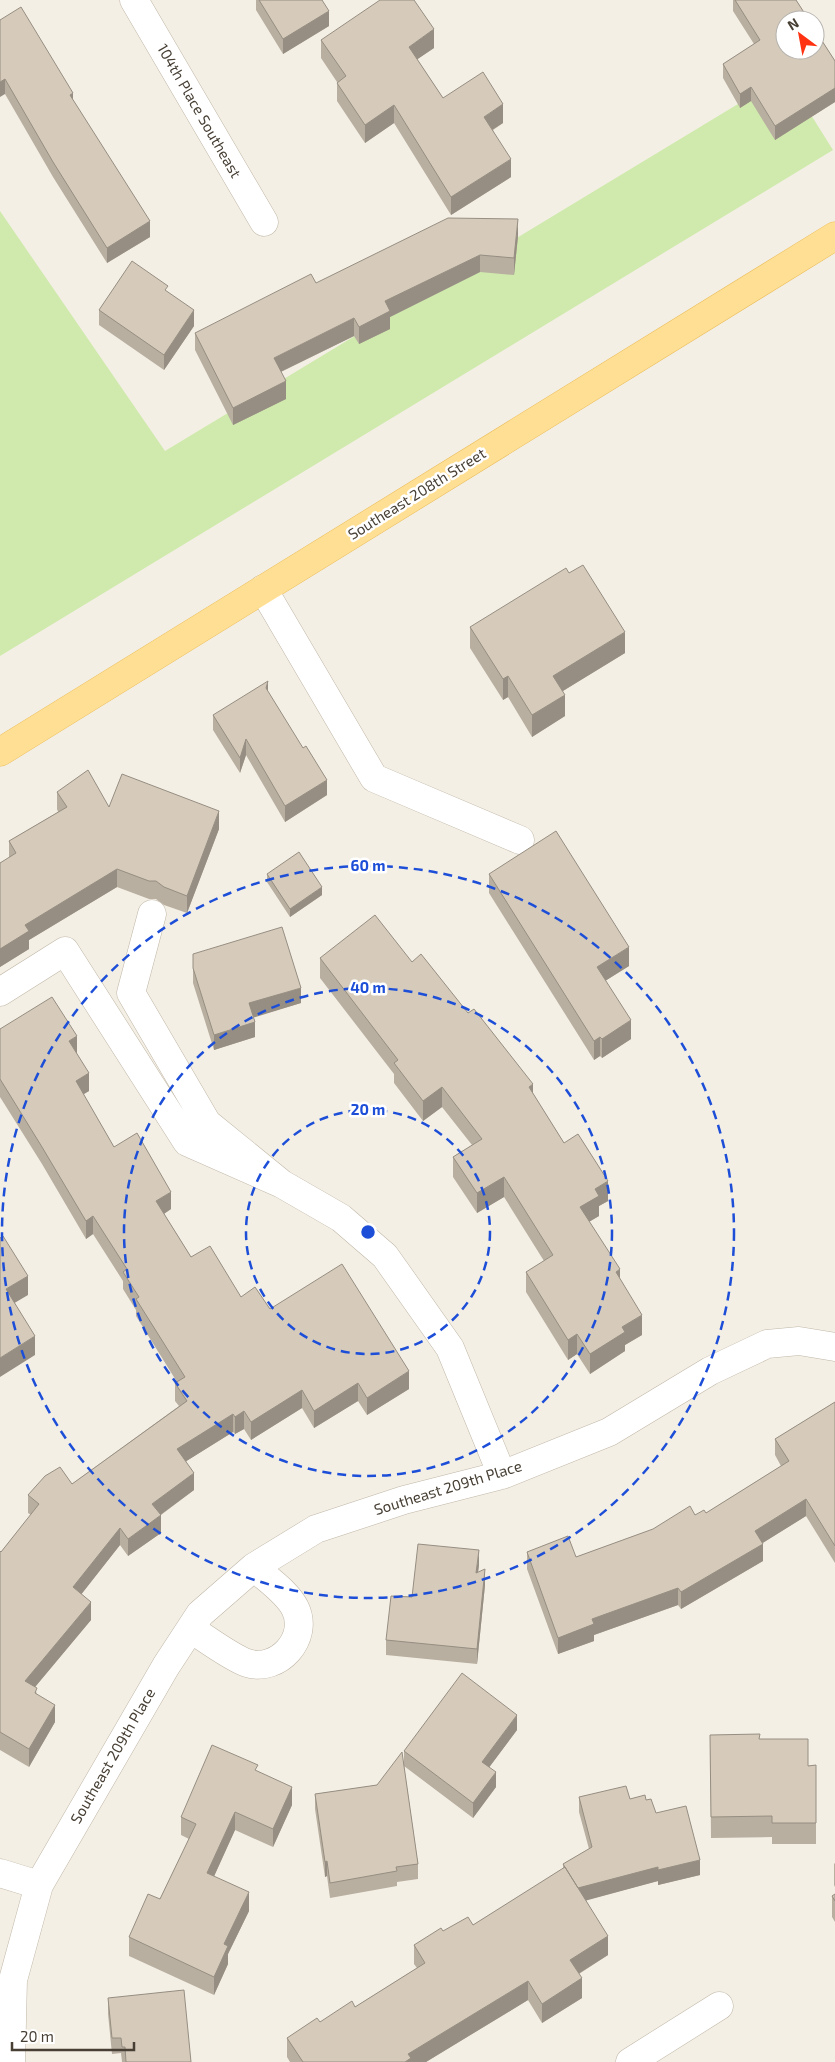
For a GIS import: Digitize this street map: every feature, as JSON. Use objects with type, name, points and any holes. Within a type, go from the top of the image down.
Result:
[{"type":"main road","name":"Southeast 208th Street","points":[[0,752],[835,236]]},
{"type":"street","name":"104th Place Southeast","points":[[134,0],[264,222]]},
{"type":"street","points":[[263,589],[374,778],[520,840]]},
{"type":"street","points":[[152,914],[131,993],[208,1123],[282,1184]]},
{"type":"street","points":[[0,992],[65,951],[187,1142],[282,1184],[341,1218],[386,1256],[450,1348],[502,1475]]},
{"type":"street","name":"Southeast 209th Place","points":[[11,2062],[13,1980],[39,1885],[166,1666],[200,1614],[254,1567],[316,1529],[404,1500],[502,1475],[609,1432],[710,1370],[767,1344],[799,1341],[835,1347]]},
{"type":"street","points":[[191,1629],[246,1663],[261,1665],[276,1661],[288,1651],[297,1638],[299,1622],[295,1608],[286,1596],[254,1567]]},
{"type":"street","points":[[0,1872],[39,1885]]},
{"type":"street","points":[[630,2062],[718,2006]]},
{"type":"green space","points":[[786,75],[833,150],[0,656],[0,211],[165,451]]},
{"type":"building","points":[[259,0],[322,0],[329,11],[283,39]]},
{"type":"building","points":[[380,0],[414,0],[434,29],[409,47],[443,98],[483,72],[503,104],[484,117],[511,159],[451,197],[394,105],[365,125],[337,83],[346,76],[321,40]]},
{"type":"building","points":[[735,0],[796,0],[802,10],[775,10],[775,60],[825,60],[825,46],[835,61],[835,88],[775,126],[751,87],[740,94],[723,64],[760,40]]},
{"type":"building","points":[[21,7],[73,93],[70,95],[150,221],[107,248],[53,162],[5,79],[0,82],[0,20]]},
{"type":"building","points":[[448,218],[518,219],[514,258],[480,255],[385,301],[390,311],[359,327],[354,318],[274,358],[286,381],[233,408],[195,333],[311,274],[316,283]]},
{"type":"building","points":[[132,261],[168,286],[165,290],[194,310],[164,355],[99,310]]},
{"type":"building","points":[[583,565],[625,632],[553,676],[565,695],[532,715],[508,676],[503,679],[470,627],[566,568],[569,573]]},
{"type":"building","points":[[268,681],[266,688],[303,748],[306,746],[327,780],[285,806],[246,739],[240,758],[213,715]]},
{"type":"building","points":[[88,770],[109,807],[122,774],[219,811],[187,896],[164,887],[156,881],[149,881],[117,869],[25,925],[29,931],[0,949],[0,863],[16,853],[9,841],[67,807],[57,792]]},
{"type":"building","points":[[556,831],[629,947],[597,967],[631,1020],[602,1039],[600,1037],[594,1041],[489,874]]},
{"type":"building","points":[[299,852],[322,887],[290,909],[267,874]]},
{"type":"building","points":[[375,915],[412,962],[421,954],[468,1013],[474,1009],[533,1084],[529,1087],[564,1143],[578,1134],[608,1181],[595,1189],[599,1196],[580,1207],[620,1269],[616,1272],[642,1315],[622,1327],[625,1332],[590,1354],[577,1334],[568,1340],[526,1272],[553,1255],[504,1177],[477,1193],[453,1157],[482,1139],[442,1087],[423,1101],[394,1063],[398,1060],[320,958]]},
{"type":"building","points":[[282,927],[301,988],[249,1003],[255,1022],[214,1035],[193,968],[193,954]]},
{"type":"building","points":[[52,997],[77,1036],[69,1041],[89,1073],[76,1081],[114,1147],[137,1133],[171,1192],[156,1201],[191,1257],[210,1246],[241,1297],[255,1287],[270,1309],[342,1264],[409,1371],[367,1398],[358,1383],[314,1411],[302,1390],[251,1422],[244,1411],[235,1417],[233,1414],[177,1449],[194,1473],[152,1504],[161,1515],[128,1539],[120,1528],[73,1587],[91,1602],[25,1681],[37,1688],[35,1693],[55,1705],[29,1749],[0,1732],[0,1551],[39,1504],[28,1495],[45,1476],[60,1467],[72,1484],[187,1401],[175,1383],[185,1377],[136,1299],[139,1297],[123,1272],[127,1269],[93,1216],[86,1221],[0,1079],[0,1029]]},
{"type":"building","points":[[3,1236],[28,1276],[6,1289],[35,1336],[0,1358],[0,1238]]},
{"type":"building","points":[[835,1402],[835,1546],[806,1499],[755,1531],[763,1544],[681,1592],[678,1588],[592,1619],[594,1624],[558,1638],[527,1552],[568,1536],[576,1557],[653,1529],[690,1506],[695,1515],[704,1510],[706,1513],[789,1461],[775,1439]]},
{"type":"building","points":[[418,1544],[479,1550],[476,1573],[485,1569],[477,1649],[386,1640],[391,1596],[412,1597]]},
{"type":"building","points":[[462,1673],[517,1715],[482,1762],[496,1772],[473,1803],[404,1751]]},
{"type":"building","points":[[760,1734],[759,1739],[808,1739],[808,1766],[816,1765],[816,1823],[772,1823],[772,1816],[711,1817],[710,1735]]},
{"type":"building","points":[[212,1745],[258,1765],[255,1770],[292,1787],[273,1829],[235,1812],[207,1873],[249,1892],[224,1944],[228,1946],[214,1977],[129,1937],[148,1894],[160,1899],[196,1824],[181,1817]]},
{"type":"building","points":[[402,1752],[418,1864],[396,1867],[397,1871],[330,1883],[315,1794],[377,1785]]},
{"type":"building","points":[[626,1786],[630,1799],[645,1795],[646,1800],[651,1799],[656,1813],[686,1806],[700,1860],[658,1870],[658,1867],[578,1888],[563,1864],[592,1847],[579,1797]]},
{"type":"building","points":[[565,1867],[608,1936],[570,1960],[582,1978],[542,2004],[528,1981],[408,2054],[411,2058],[405,2062],[303,2062],[287,2038],[317,2018],[320,2022],[352,2001],[355,2007],[425,1963],[414,1945],[441,1928],[443,1931],[468,1917],[473,1925]]},
{"type":"building","points":[[184,1990],[191,2062],[126,2062],[125,2047],[122,2047],[121,2038],[112,2038],[108,1998]]}]
